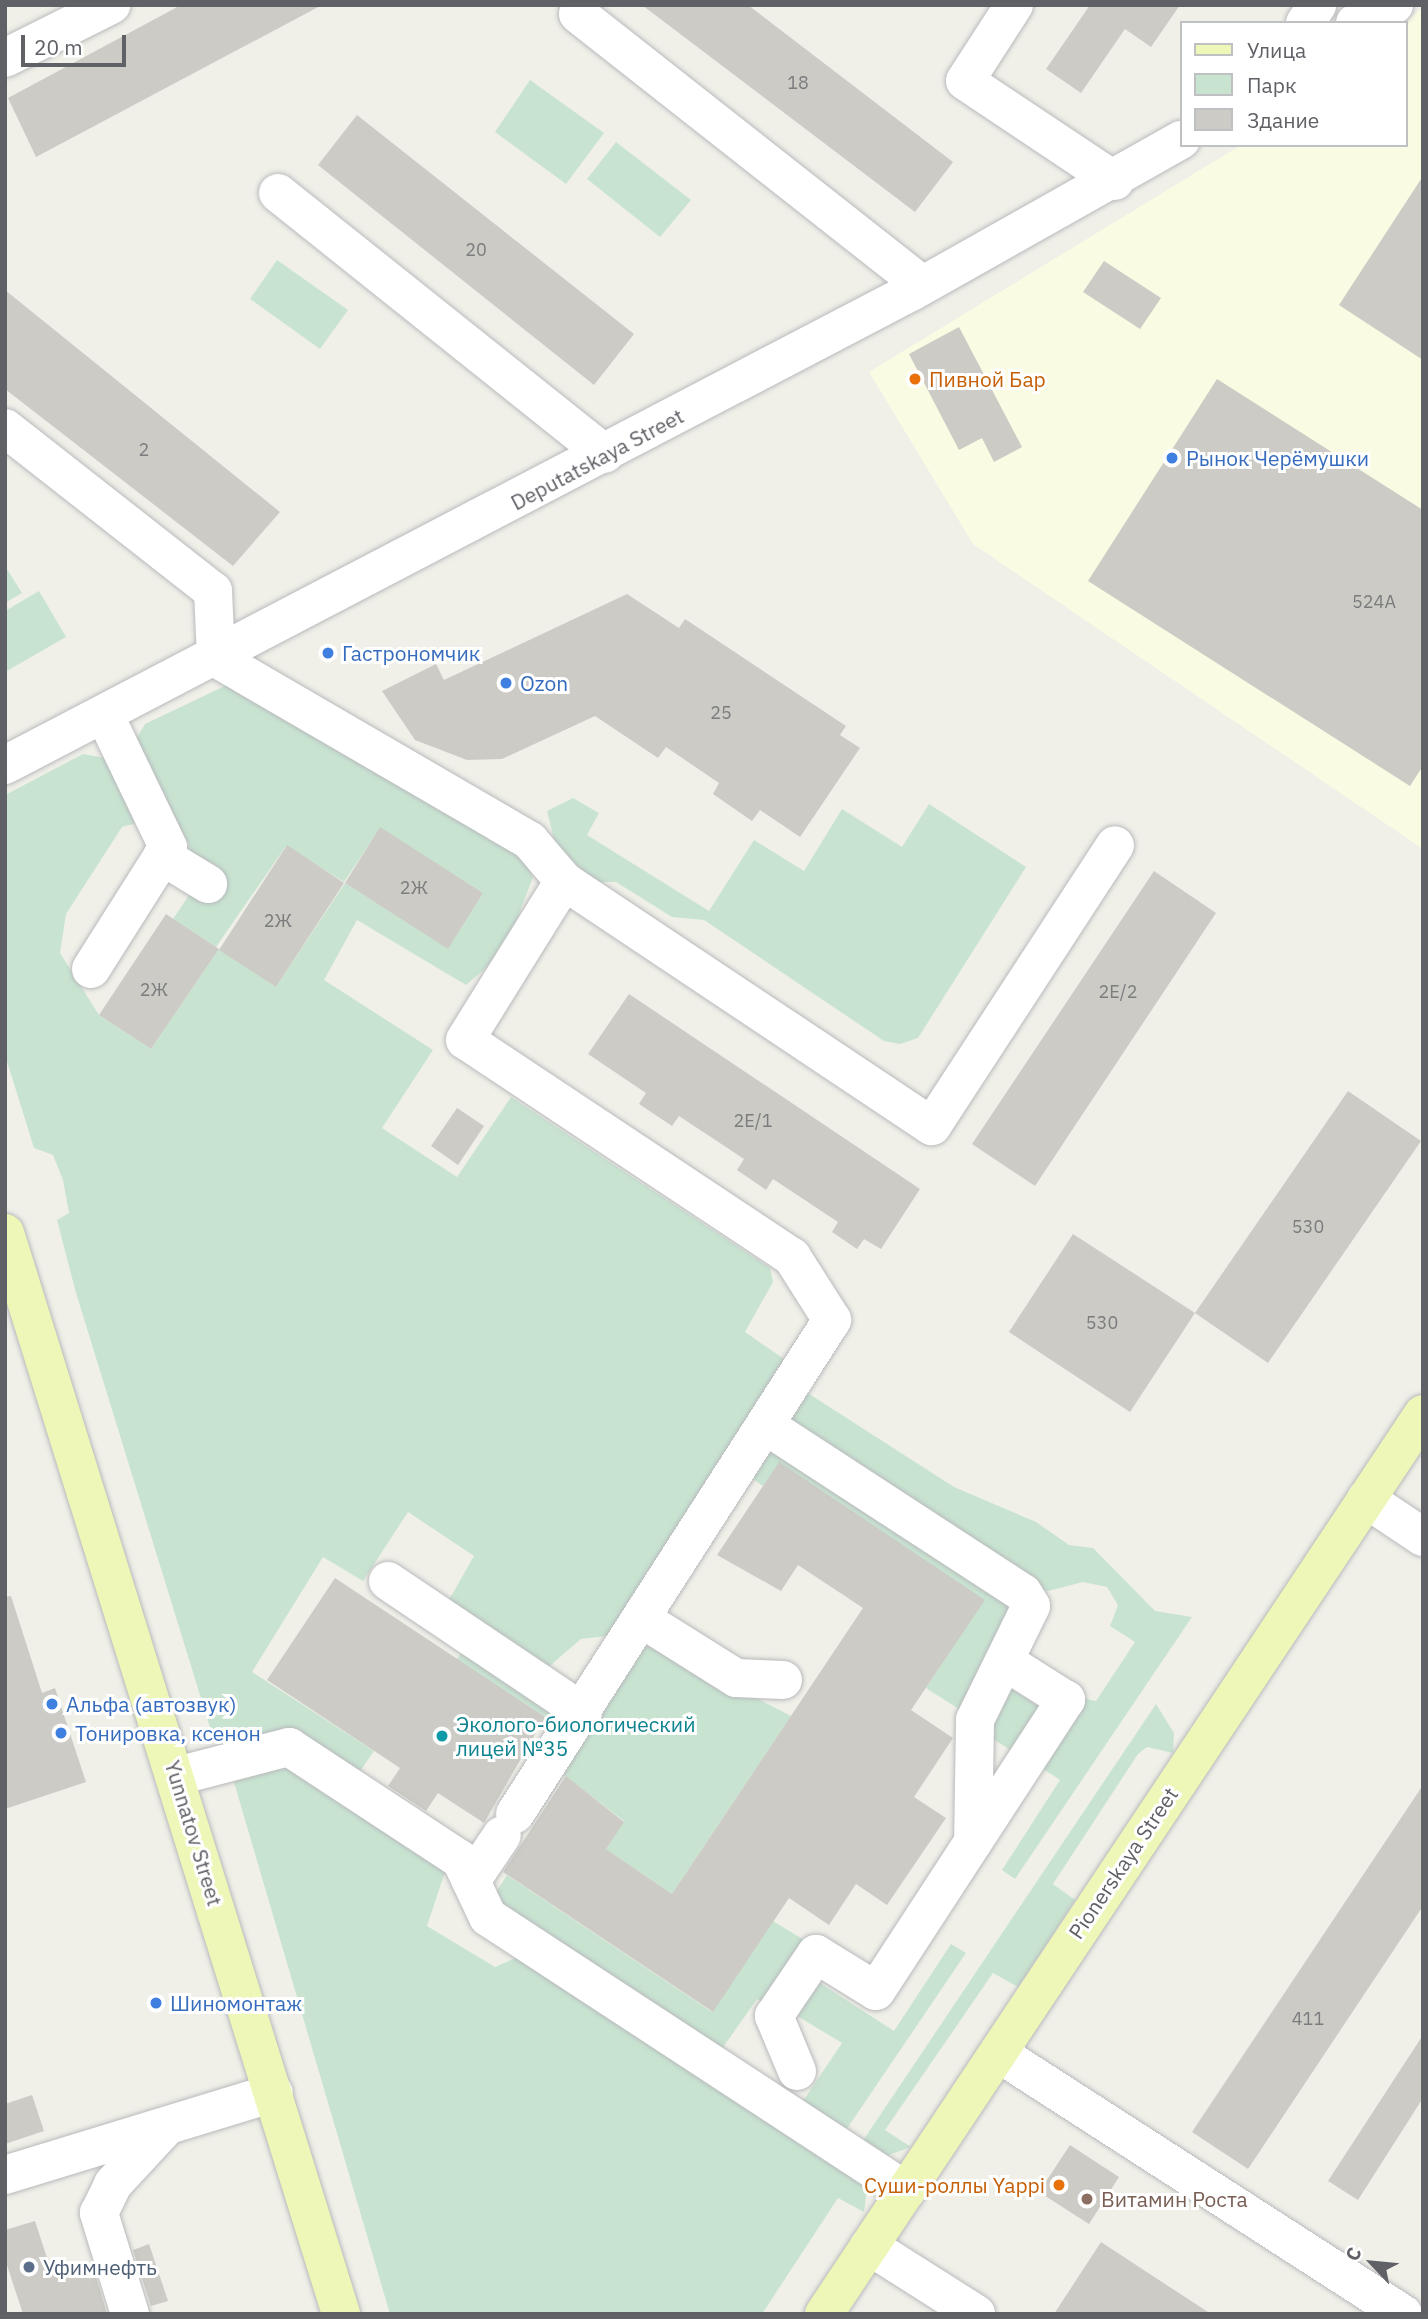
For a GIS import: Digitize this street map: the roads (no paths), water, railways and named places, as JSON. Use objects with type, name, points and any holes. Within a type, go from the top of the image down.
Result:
[{"type":"main road","name":"Yunnatov Street","points":[[5,1233],[177,1776],[341,2314]]},
{"type":"main road","name":"Pionerskaya Street","points":[[824,2314],[1423,1414]]},
{"type":"street","points":[[5,58],[111,5]]},
{"type":"street","points":[[581,5],[578,14],[922,285]]},
{"type":"street","points":[[1014,5],[965,81],[1115,181]]},
{"type":"street","points":[[1306,21],[1317,5]]},
{"type":"street","points":[[1359,21],[1394,5]]},
{"type":"street","name":"Deputatskaya Street","points":[[5,765],[216,659],[605,454],[1115,181],[1180,141]]},
{"type":"street","points":[[278,193],[605,454]]},
{"type":"street","points":[[5,428],[214,591],[216,659],[530,841],[564,881],[932,1126],[1115,845]]},
{"type":"street","points":[[92,970],[168,847],[105,716]]},
{"type":"street","points":[[163,856],[208,884]]},
{"type":"street","points":[[471,1881],[583,1712],[832,1320],[792,1257],[465,1040],[564,881]]},
{"type":"street","points":[[765,1425],[1023,1593],[1031,1606],[1028,1621],[975,1720],[973,1842]]},
{"type":"street","points":[[1366,1499],[1423,1537]]},
{"type":"street","points":[[388,1581],[583,1712]]},
{"type":"street","points":[[642,1619],[736,1678],[783,1680]]},
{"type":"street","points":[[797,2071],[774,2016],[816,1954],[876,1991],[1066,1700],[1006,1662]]},
{"type":"street","points":[[177,1776],[289,1748],[461,1860],[488,1917],[905,2191]]},
{"type":"street","points":[[998,2053],[1403,2314]]},
{"type":"street","points":[[5,2175],[274,2093]]},
{"type":"street","points":[[130,2314],[99,2213],[113,2184],[167,2126]]},
{"type":"street","points":[[869,2246],[976,2314]]},
{"type":"place","name":"Пивной Бар","points":[[915,379]]},
{"type":"place","name":"Рынок Черёмушки","points":[[1172,458]]},
{"type":"place","name":"Гастрономчик","points":[[328,653]]},
{"type":"place","name":"Ozon","points":[[506,683]]},
{"type":"place","name":"Альфа (автозвук)","points":[[52,1704]]},
{"type":"place","name":"Тонировка, ксенон","points":[[61,1733]]},
{"type":"place","name":"Эколого-биологический лицей №35","points":[[442,1736]]},
{"type":"place","name":"Шиномонтаж","points":[[156,2003]]},
{"type":"place","name":"Суши-роллы Yappi","points":[[1059,2185]]},
{"type":"place","name":"Витамин Роста","points":[[1087,2199]]},
{"type":"place","name":"Уфимнефть","points":[[29,2267]]}]
